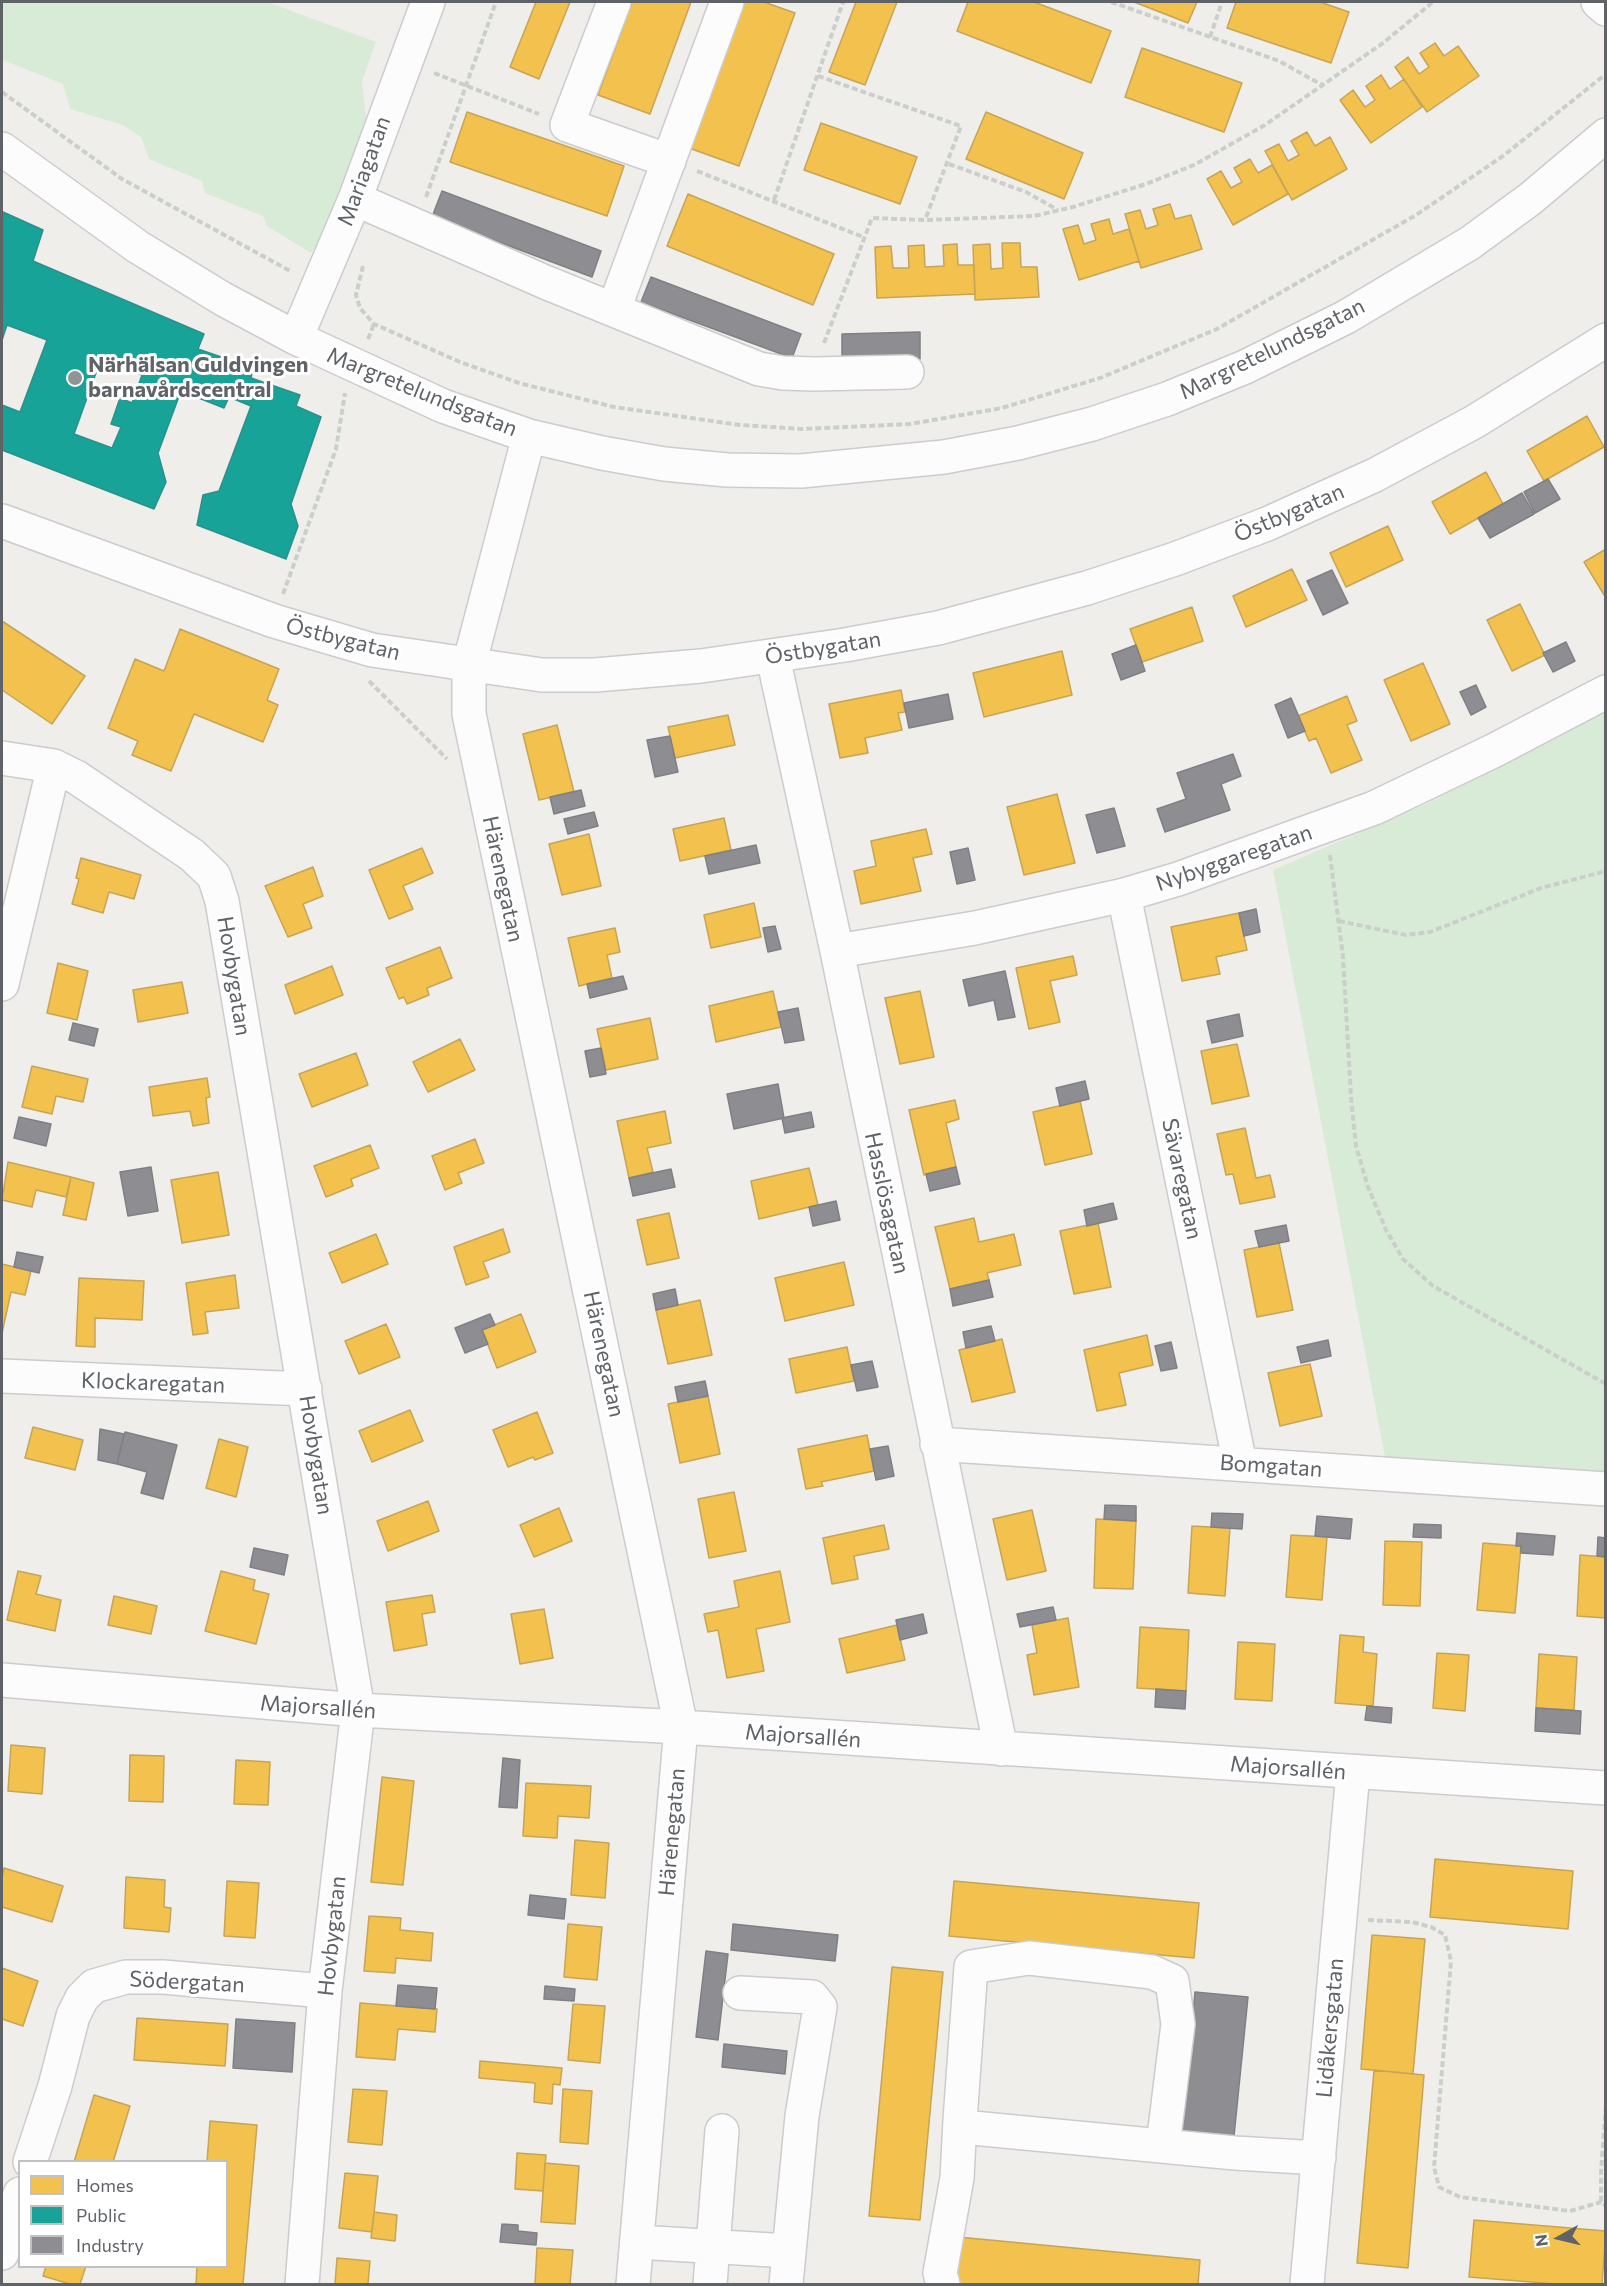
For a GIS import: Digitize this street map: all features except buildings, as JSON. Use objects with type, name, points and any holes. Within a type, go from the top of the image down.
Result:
[{"type":"street","name":"Mariagatan","points":[[296,338],[356,199],[428,2]]},
{"type":"street","points":[[614,2],[567,125],[669,161]]},
{"type":"street","points":[[614,309],[727,2]]},
{"type":"street","points":[[1598,2],[1605,9]]},
{"type":"street","name":"Margretelundsgatan","points":[[2,149],[138,247],[224,299],[296,338],[443,405],[529,436],[602,453],[664,464],[727,470],[801,471],[944,457],[1092,424],[1167,399],[1245,367],[1346,316],[1470,243],[1530,199],[1605,135]]},
{"type":"street","points":[[356,199],[415,226],[759,369],[783,373],[814,374],[907,372]]},
{"type":"street","name":"Östbygatan","points":[[2,521],[274,621],[372,650],[542,675],[594,675],[773,657],[938,628],[1006,611],[1088,588],[1267,524],[1375,475],[1464,427],[1605,340]]},
{"type":"street","name":"Härenegatan","points":[[529,436],[469,665],[469,714],[681,1727],[633,2284]]},
{"type":"street","name":"Hasslösagatan","points":[[773,657],[837,951],[1001,1749]]},
{"type":"street","name":"Nybyggaregatan","points":[[837,951],[975,928],[1124,895],[1178,879],[1374,808],[1454,771],[1605,692]]},
{"type":"street","name":"Hovbygatan","points":[[2,758],[54,766],[177,844],[208,870],[219,887],[358,1710],[325,1991],[302,2284]]},
{"type":"street","points":[[2,984],[54,766]]},
{"type":"street","name":"Sävaregatan","points":[[1124,895],[1240,1464]]},
{"type":"street","name":"Klockaregatan","points":[[2,1376],[305,1389]]},
{"type":"street","name":"Bomgatan","points":[[937,1444],[1605,1489]]},
{"type":"street","name":"Majorsallén","points":[[2,1680],[358,1710],[681,1727],[1605,1788]]},
{"type":"street","name":"Lidåkersgatan","points":[[1307,2284],[1353,1772]]},
{"type":"street","points":[[943,2284],[940,2273],[957,2178],[971,1967],[1029,1958],[1152,1972],[1172,1981],[1178,2024],[1163,2145]]},
{"type":"street","name":"Södergatan","points":[[31,2160],[55,2086],[73,2016],[82,1998],[94,1986],[126,1977],[163,1977],[325,1991]]},
{"type":"street","points":[[740,1993],[812,1997],[820,2007],[802,2116],[786,2284]]},
{"type":"street","points":[[960,2120],[962,2127],[1319,2158]]},
{"type":"street","points":[[710,2284],[722,2131]]},
{"type":"street","points":[[2,2253],[18,2201]]},
{"type":"street","points":[[637,2242],[789,2251]]},
{"type":"path","points":[[415,226],[496,2]]},
{"type":"path","points":[[774,200],[843,2],[837,2]]},
{"type":"path","points":[[1111,2],[1279,61],[1324,86]]},
{"type":"path","points":[[1210,37],[1222,2]]},
{"type":"path","points":[[814,374],[863,237],[872,218],[999,219],[1059,210],[1146,184],[1194,165],[1265,125],[1383,44],[1433,2]]},
{"type":"path","points":[[434,73],[567,125]]},
{"type":"path","points":[[356,295],[364,315],[374,324],[399,337],[519,383],[614,407],[729,424],[802,429],[910,424],[1002,408],[1100,378],[1217,329],[1416,215],[1503,156],[1605,74]]},
{"type":"path","points":[[818,76],[961,126],[949,164],[925,220]]},
{"type":"path","points":[[2,92],[122,179],[318,286]]},
{"type":"path","points":[[669,161],[774,200],[863,237]]},
{"type":"path","points":[[949,164],[1026,192],[1059,210]]},
{"type":"path","points":[[274,621],[336,449],[344,396],[357,367]]},
{"type":"path","points":[[367,679],[451,763],[478,759]]},
{"type":"path","points":[[1326,827],[1339,921],[1356,1146],[1368,1187],[1386,1230],[1403,1259],[1433,1286],[1605,1384]]},
{"type":"path","points":[[1339,921],[1406,935],[1430,932],[1541,888],[1605,871]]},
{"type":"path","points":[[1340,1918],[1412,1922],[1431,1927],[1445,1935],[1451,1961],[1434,2167],[1439,2187],[1460,2197],[1570,2211],[1601,2202]]},
{"type":"path","points":[[1605,2106],[1601,2202],[1605,2206]]},
{"type":"green space","points":[[2,2],[267,2],[376,42],[362,81],[368,138],[348,197],[311,253],[267,226],[263,216],[205,193],[202,181],[149,159],[141,137],[123,125],[70,109],[63,84],[3,60]]},
{"type":"green space","points":[[1605,711],[1605,1472],[1385,1457],[1273,870],[1428,803]]},
{"type":"place","name":"Närhälsan Guldvingen barnavårdscentral","points":[[75,378]]}]
